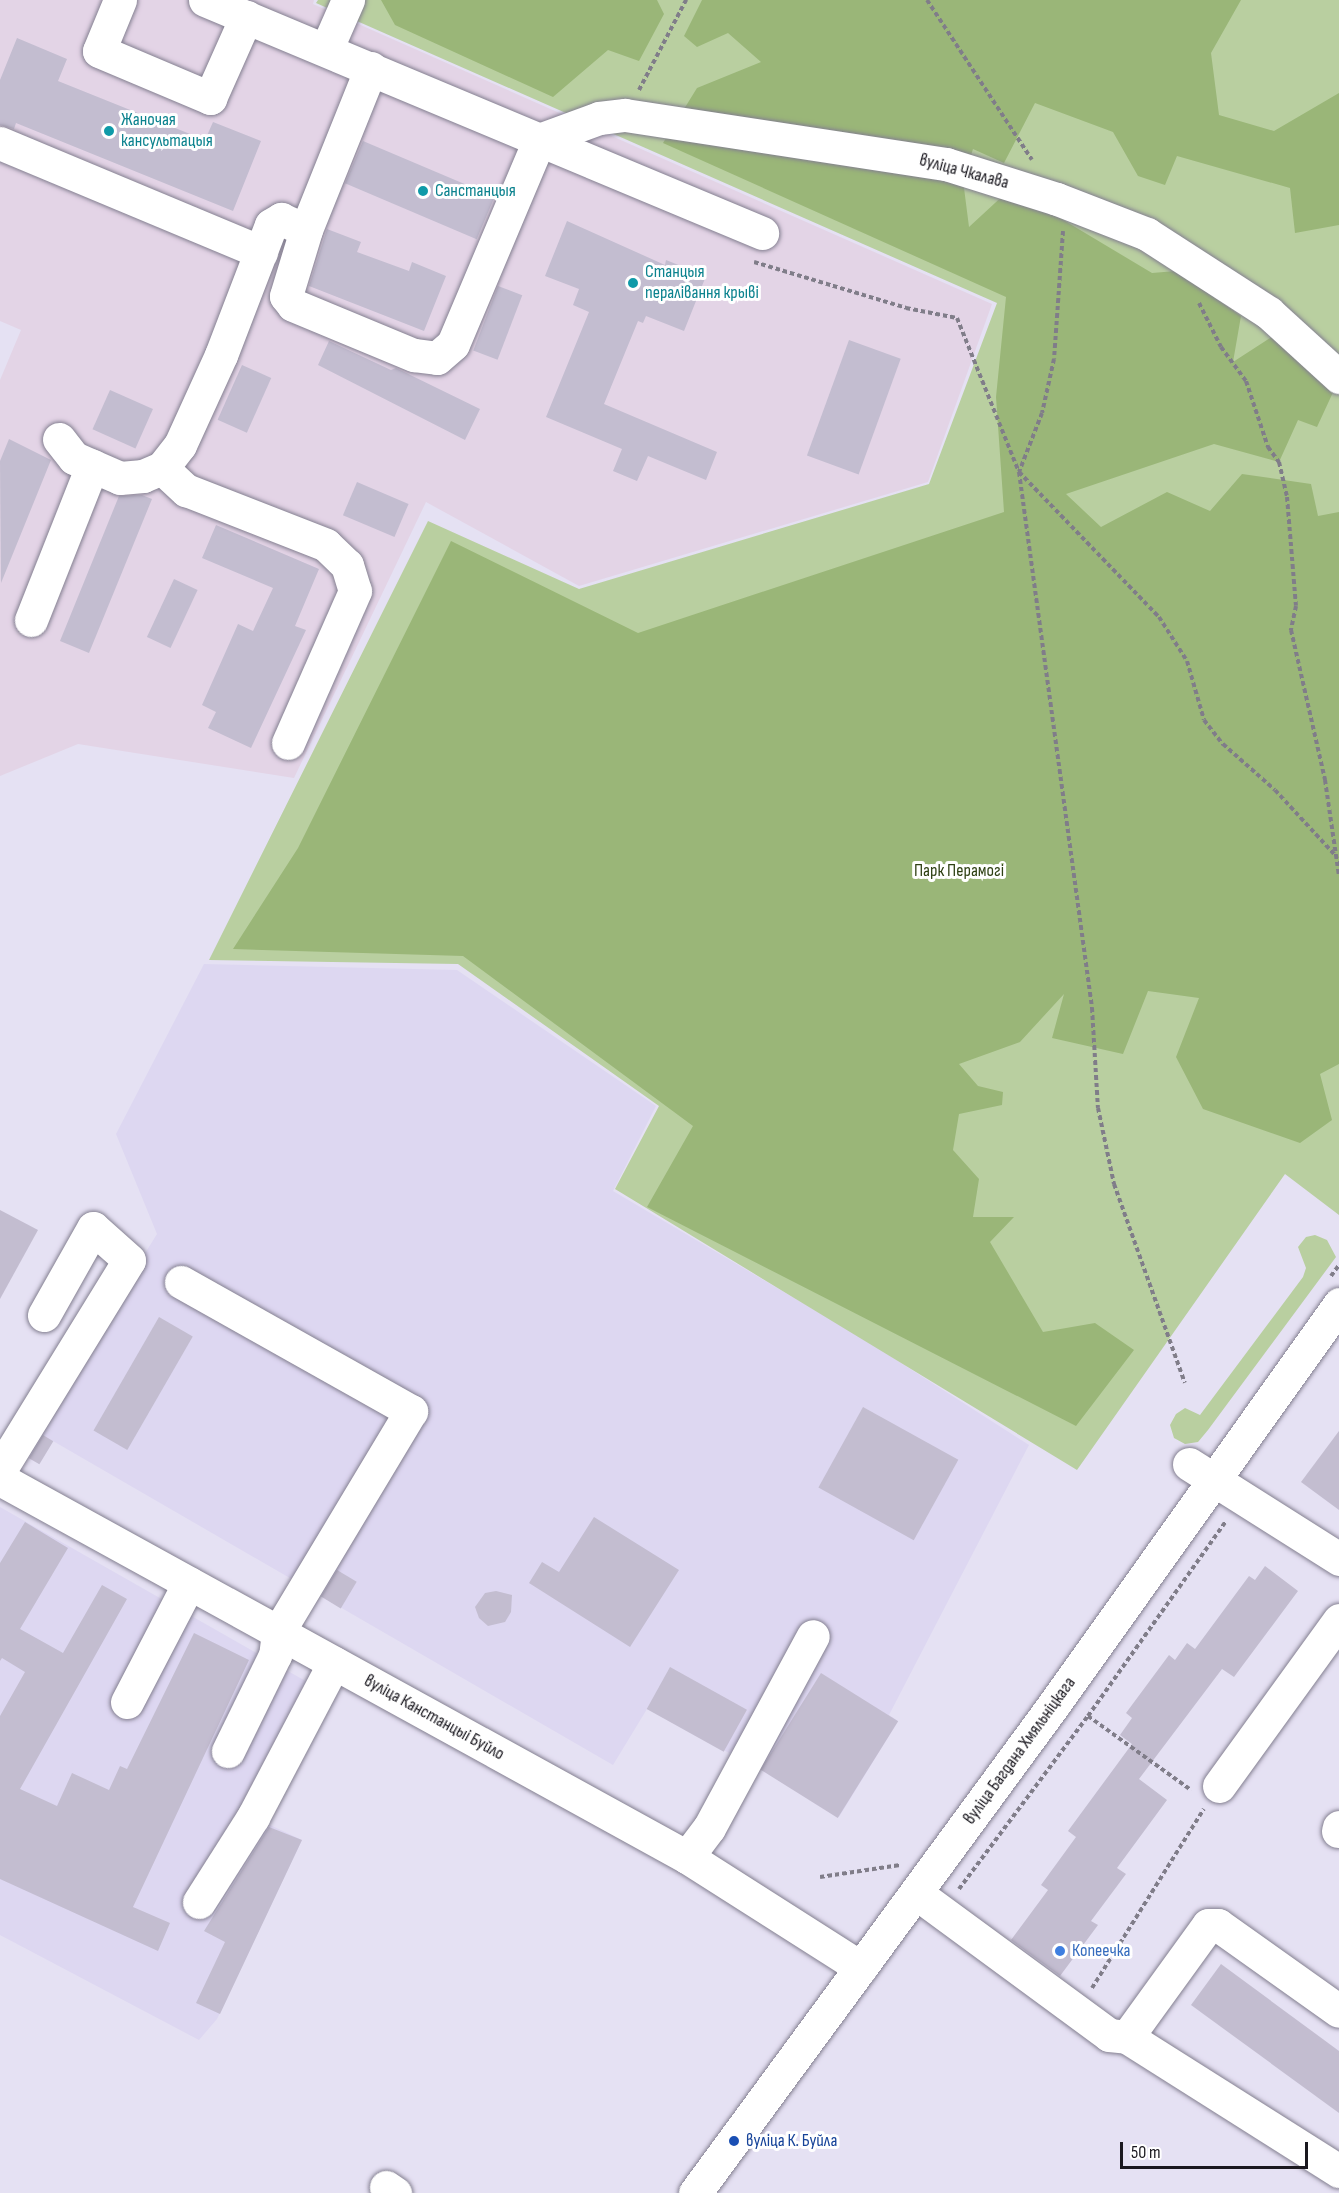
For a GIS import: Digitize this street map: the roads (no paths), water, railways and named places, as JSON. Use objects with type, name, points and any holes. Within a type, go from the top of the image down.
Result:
[{"type":"street","points":[[120,0],[99,51],[210,98],[246,17]]},
{"type":"street","points":[[205,0],[539,140],[760,248]]},
{"type":"street","points":[[326,50],[348,0]]},
{"type":"street","points":[[370,68],[286,284],[286,296],[293,305],[414,356],[437,358],[453,344],[539,140]]},
{"type":"street","name":"вуліца Чкалава","points":[[539,140],[599,118],[626,115],[946,164],[1057,199],[1147,234],[1269,312],[1339,377]]},
{"type":"street","points":[[0,143],[261,252]]},
{"type":"street","points":[[59,439],[74,458],[120,478],[143,476],[162,468],[180,445],[271,225],[281,219],[306,230]]},
{"type":"street","points":[[31,620],[92,466]]},
{"type":"street","points":[[162,468],[186,490],[326,545],[347,565],[355,591],[288,743]]},
{"type":"street","points":[[0,1470],[129,1260],[93,1228],[44,1315]]},
{"type":"street","points":[[181,1282],[411,1411],[278,1632],[275,1655],[228,1751]]},
{"type":"street","name":"вуліца Багдана Хмяльніцкага","points":[[695,2193],[861,1968],[910,1879],[1202,1472],[1339,1304]]},
{"type":"street","points":[[1202,1472],[1339,1559]]},
{"type":"street","name":"вуліца Канстанцыі Буйло","points":[[0,1479],[687,1857],[861,1968]]},
{"type":"street","points":[[127,1702],[189,1583]]},
{"type":"street","points":[[1214,1794],[1339,1620]]},
{"type":"street","points":[[687,1857],[709,1828],[813,1636]]},
{"type":"street","points":[[199,1902],[253,1817],[334,1663]]},
{"type":"street","points":[[910,1879],[946,1915],[1109,2035],[1127,2037],[1339,2171]]},
{"type":"street","points":[[1127,2037],[1208,1925],[1218,1925],[1339,2011]]},
{"type":"place","name":"Жаночая кансультацыя","points":[[109,131]]},
{"type":"place","name":"Санстанцыя","points":[[423,191]]},
{"type":"place","name":"Станцыя пералівання крыві","points":[[633,283]]},
{"type":"place","name":"Копеечка","points":[[1060,1951]]},
{"type":"place","name":"вуліца К. Буйла","points":[[734,2141]]},
{"type":"park label","name":"Парк Перамогі","points":[[959,871]]}]
